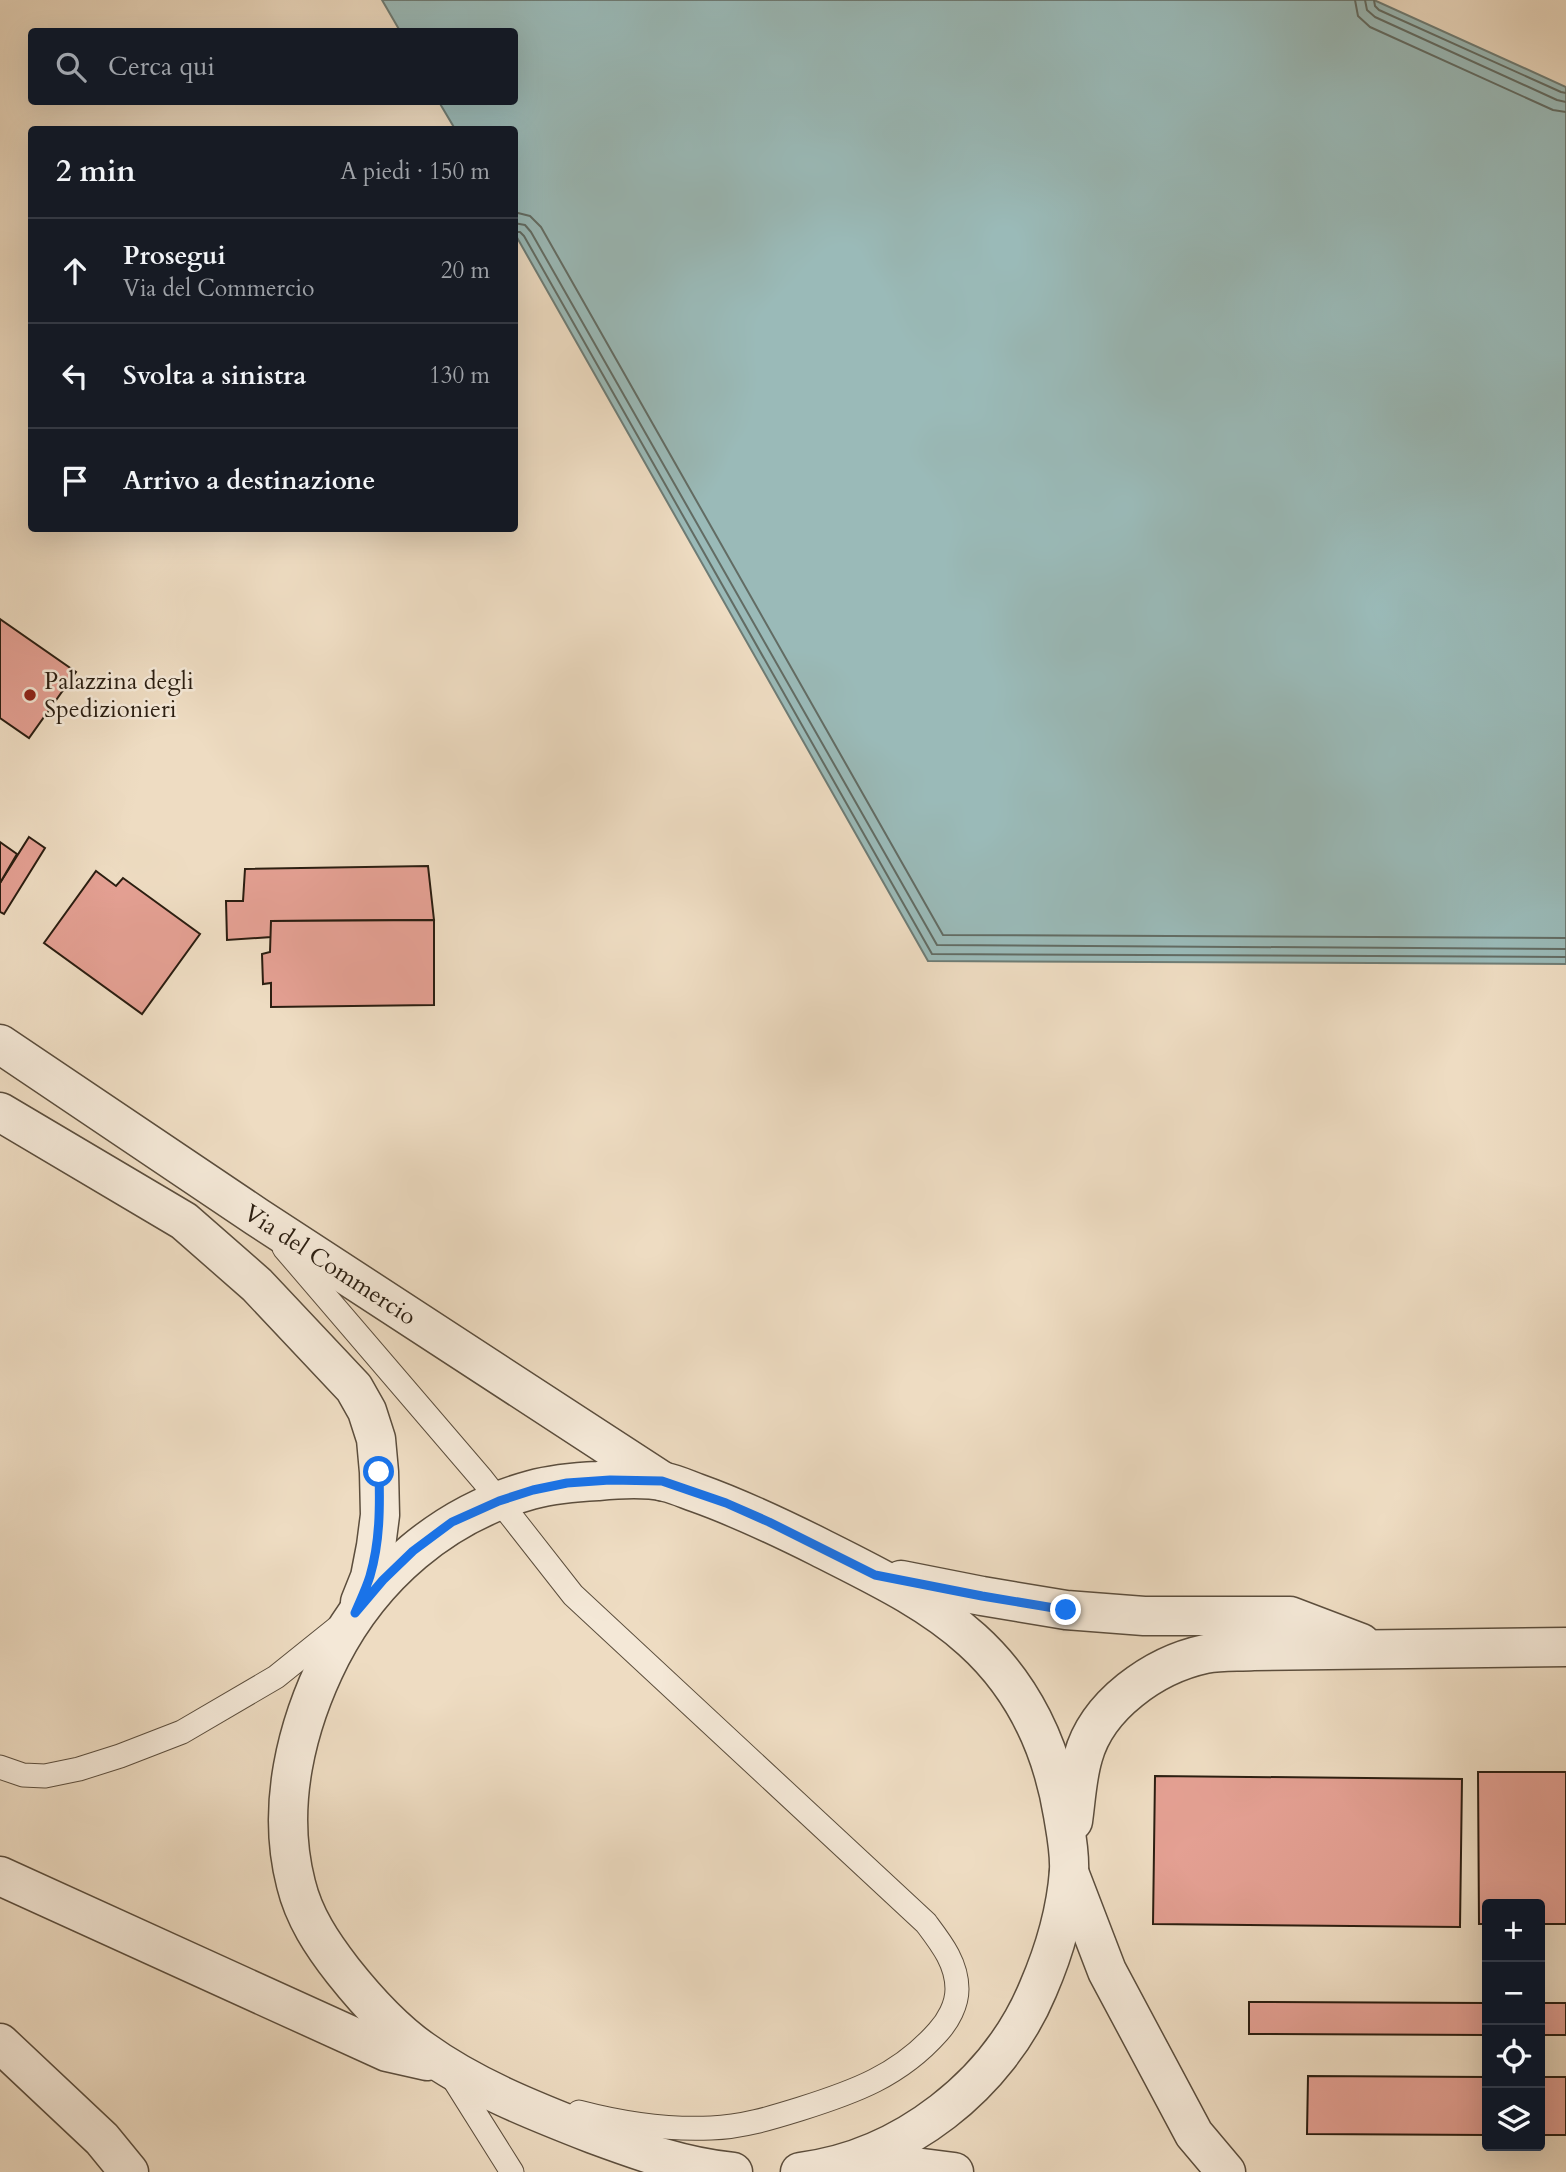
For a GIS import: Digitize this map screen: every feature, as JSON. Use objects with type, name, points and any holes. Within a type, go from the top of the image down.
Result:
[{"type":"street","name":"Via del Commercio","points":[[0,1044],[257,1217],[662,1481]]},
{"type":"street","name":"Via del Commercio","points":[[0,1112],[184,1221],[257,1285],[354,1388],[367,1411],[376,1439],[380,1515],[370,1577],[355,1613]]},
{"type":"street","points":[[733,2172],[657,2158],[487,2089],[446,2066],[419,2048],[385,2019],[325,1949],[302,1908],[293,1874],[287,1832],[289,1787],[299,1741],[316,1686],[355,1613],[413,1551],[452,1522],[499,1501],[533,1490],[567,1483],[662,1481],[726,1503],[875,1575],[930,1608],[967,1635],[995,1661],[1021,1698],[1045,1743],[1059,1793],[1069,1860],[1107,1971],[1194,2134],[1226,2172]]},
{"type":"street","points":[[875,1575],[1066,1610],[1144,1616],[1290,1616],[1379,1650]]},
{"type":"street","points":[[800,2172],[843,2162],[886,2146],[925,2124],[986,2073],[1018,2031],[1048,1964],[1058,1931],[1083,1757],[1094,1729],[1109,1708],[1124,1694],[1180,1662],[1206,1654],[1566,1647]]},
{"type":"street","points":[[0,1876],[387,2052],[446,2066]]},
{"type":"street","points":[[0,2043],[102,2139],[129,2172]]},
{"type":"street","points":[[843,2162],[954,2172]]},
{"type":"lane","points":[[257,1217],[499,1501],[573,1595],[926,1923],[942,1943],[956,1974],[957,1991],[953,2010],[924,2048],[901,2066],[876,2082],[847,2095],[765,2120],[712,2128],[665,2127],[612,2120],[487,2089]]},
{"type":"lane","points":[[0,1767],[23,1775],[45,1776],[79,1769],[182,1732],[276,1677],[355,1613]]},
{"type":"lane","points":[[446,2066],[512,2172]]},
{"type":"lane","points":[[906,2169],[909,2156],[958,2098]]},
{"type":"water","points":[[382,0],[1374,0],[1566,87],[1566,964],[928,961],[518,239],[518,126],[453,126],[441,105],[518,105],[518,28],[398,28]]},
{"type":"building","name":"Palazzina degli Spedizionieri","points":[[0,619],[76,672],[29,738],[0,718]]},
{"type":"building","points":[[29,837],[45,848],[4,914],[0,912],[0,883]]},
{"type":"building","points":[[0,842],[17,854],[0,883]]},
{"type":"building","points":[[428,866],[434,920],[271,921],[271,937],[227,940],[226,901],[243,901],[245,869]]},
{"type":"building","points":[[96,871],[116,886],[123,878],[200,934],[142,1014],[44,943]]},
{"type":"building","points":[[434,920],[434,1005],[271,1007],[271,983],[263,984],[262,954],[270,952],[271,921]]},
{"type":"building","points":[[1478,1772],[1566,1772],[1566,1924],[1545,1924],[1545,1899],[1482,1899],[1482,1924],[1479,1924]]},
{"type":"building","points":[[1155,1776],[1462,1779],[1460,1927],[1153,1924]]},
{"type":"building","points":[[1249,2002],[1482,2003],[1482,2035],[1249,2034]]},
{"type":"building","points":[[1545,2003],[1566,2003],[1566,2035],[1545,2035]]},
{"type":"building","points":[[1308,2076],[1482,2077],[1482,2135],[1307,2134]]},
{"type":"building","points":[[1545,2077],[1566,2077],[1566,2135],[1545,2135]]},
{"type":"place","name":"Palazzina degli Spedizionieri","points":[[30,695]]},
{"type":"route","points":[[379,1472],[380,1515],[376,1546],[370,1577],[355,1613],[413,1551],[452,1522],[499,1501],[533,1490],[567,1483],[610,1480],[662,1481],[726,1503],[875,1575],[1066,1610]]}]
